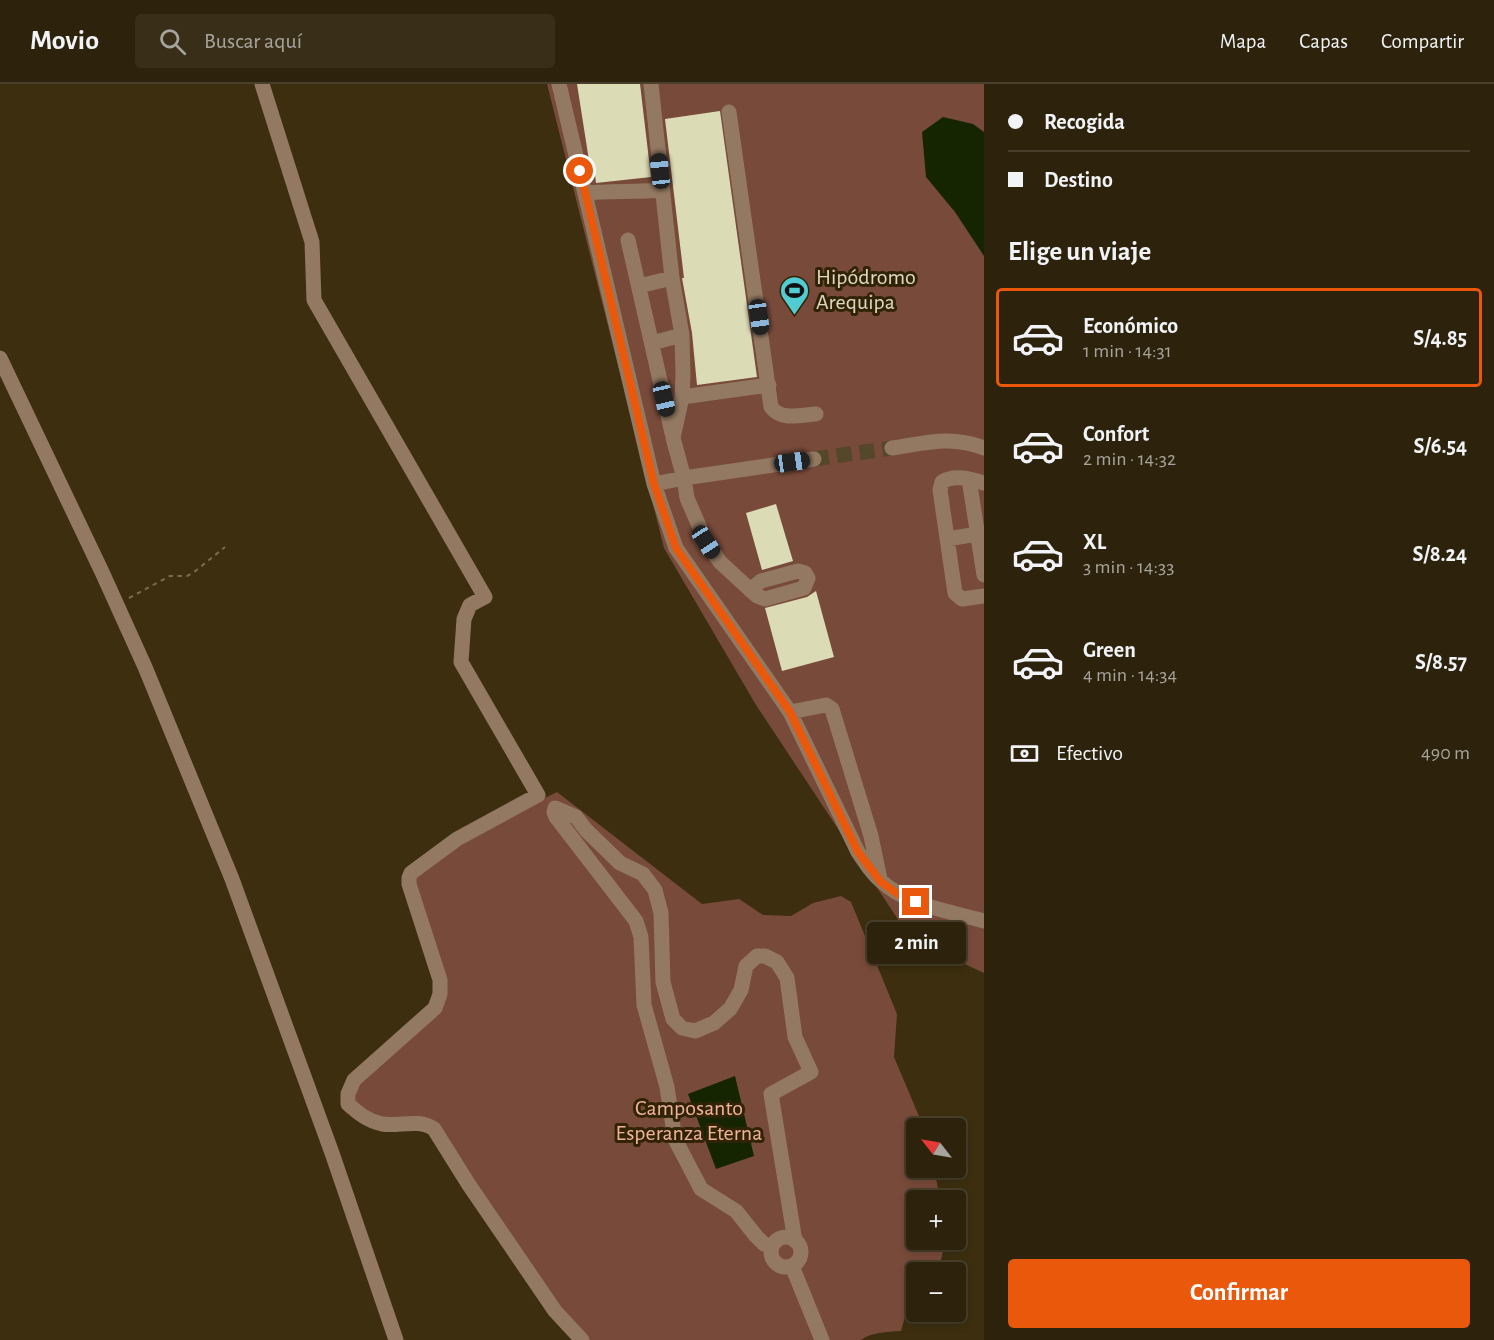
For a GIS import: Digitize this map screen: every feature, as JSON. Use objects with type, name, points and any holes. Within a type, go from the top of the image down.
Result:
[{"type":"street","points":[[262,84],[312,242],[314,300],[485,597],[470,605],[464,619],[461,662],[538,795],[457,839],[411,873],[409,884],[440,980],[440,994],[435,1008],[354,1080],[348,1094],[348,1104],[361,1116],[382,1124],[426,1123],[434,1129],[548,1302],[582,1340]]},
{"type":"street","points":[[559,84],[654,484],[676,548],[790,712],[858,852],[881,882],[898,894],[916,902],[984,921]]},
{"type":"street","points":[[651,84],[672,278],[682,335],[682,397],[673,438]]},
{"type":"street","points":[[729,112],[771,407],[783,416],[816,414]]},
{"type":"street","points":[[585,193],[604,191],[633,193],[662,190]]},
{"type":"street","points":[[628,240],[687,498],[706,542],[720,562],[750,590]]},
{"type":"street","points":[[639,286],[672,278]]},
{"type":"street","points":[[652,343],[682,335]]},
{"type":"street","points":[[0,358],[145,667],[232,879],[328,1142],[396,1340]]},
{"type":"street","points":[[682,397],[769,385]]},
{"type":"street","points":[[892,448],[956,440],[984,448]]},
{"type":"street","points":[[654,484],[814,459]]},
{"type":"street","points":[[984,575],[976,481],[950,478],[942,482],[941,486],[946,539],[956,593],[962,599],[984,596]]},
{"type":"street","points":[[946,539],[981,533]]},
{"type":"street","points":[[790,712],[826,705],[832,709],[871,836],[881,882]]},
{"type":"street","points":[[772,1247],[764,1244],[735,1211],[700,1189],[685,1160],[675,1139],[667,1087],[644,1005],[641,937],[636,921],[556,817],[555,808],[576,817],[585,830],[620,863],[643,874],[655,891],[661,913],[663,982],[674,1019],[682,1028],[695,1031],[714,1023],[730,1009],[741,990],[746,966],[757,956],[765,956],[777,962],[787,978],[795,1037],[811,1072],[771,1094],[795,1241]]},
{"type":"street","points":[[783,1238],[795,1241],[800,1246],[799,1260],[792,1266],[782,1267],[772,1257],[772,1247],[783,1238]]},
{"type":"street","points":[[792,1266],[822,1340]]},
{"type":"path","points":[[112,594],[123,599],[132,597],[170,576],[187,576],[225,548]]},
{"type":"green space","name":"Hipódromo Arequipa","points":[[547,84],[984,84],[984,973],[911,939],[756,705],[664,548]]},
{"type":"green space","name":"Camposanto Esperanza Eterna","points":[[557,792],[702,904],[739,899],[763,915],[791,916],[813,903],[841,896],[851,902],[897,1014],[894,1057],[920,1118],[906,1118],[906,1178],[936,1178],[938,1190],[906,1190],[906,1250],[943,1250],[940,1262],[906,1262],[906,1313],[901,1331],[875,1334],[861,1340],[588,1340],[559,1307],[436,1124],[380,1117],[355,1103],[356,1082],[442,1006],[413,883],[415,876],[475,833]]},
{"type":"shaded area","points":[[943,117],[973,124],[984,132],[984,256],[955,212],[926,177],[922,132]]},
{"type":"shaded area","points":[[735,1076],[754,1156],[716,1169],[688,1094]]},
{"type":"building","points":[[577,84],[640,84],[651,177],[596,183],[594,166],[590,167]]},
{"type":"building","points":[[720,111],[757,377],[697,385],[692,333],[682,278],[684,278],[665,119]]},
{"type":"building","points":[[776,504],[793,561],[762,570],[746,513]]},
{"type":"building","points":[[816,591],[834,657],[782,671],[765,608],[807,597]]},
{"type":"tunnel","points":[[814,459],[892,448]]},
{"type":"place","name":"Hipódromo Arequipa","points":[[795,316]]},
{"type":"route","points":[[580,171],[654,484],[676,548],[790,712],[858,852],[881,882],[898,894],[916,902]]}]
